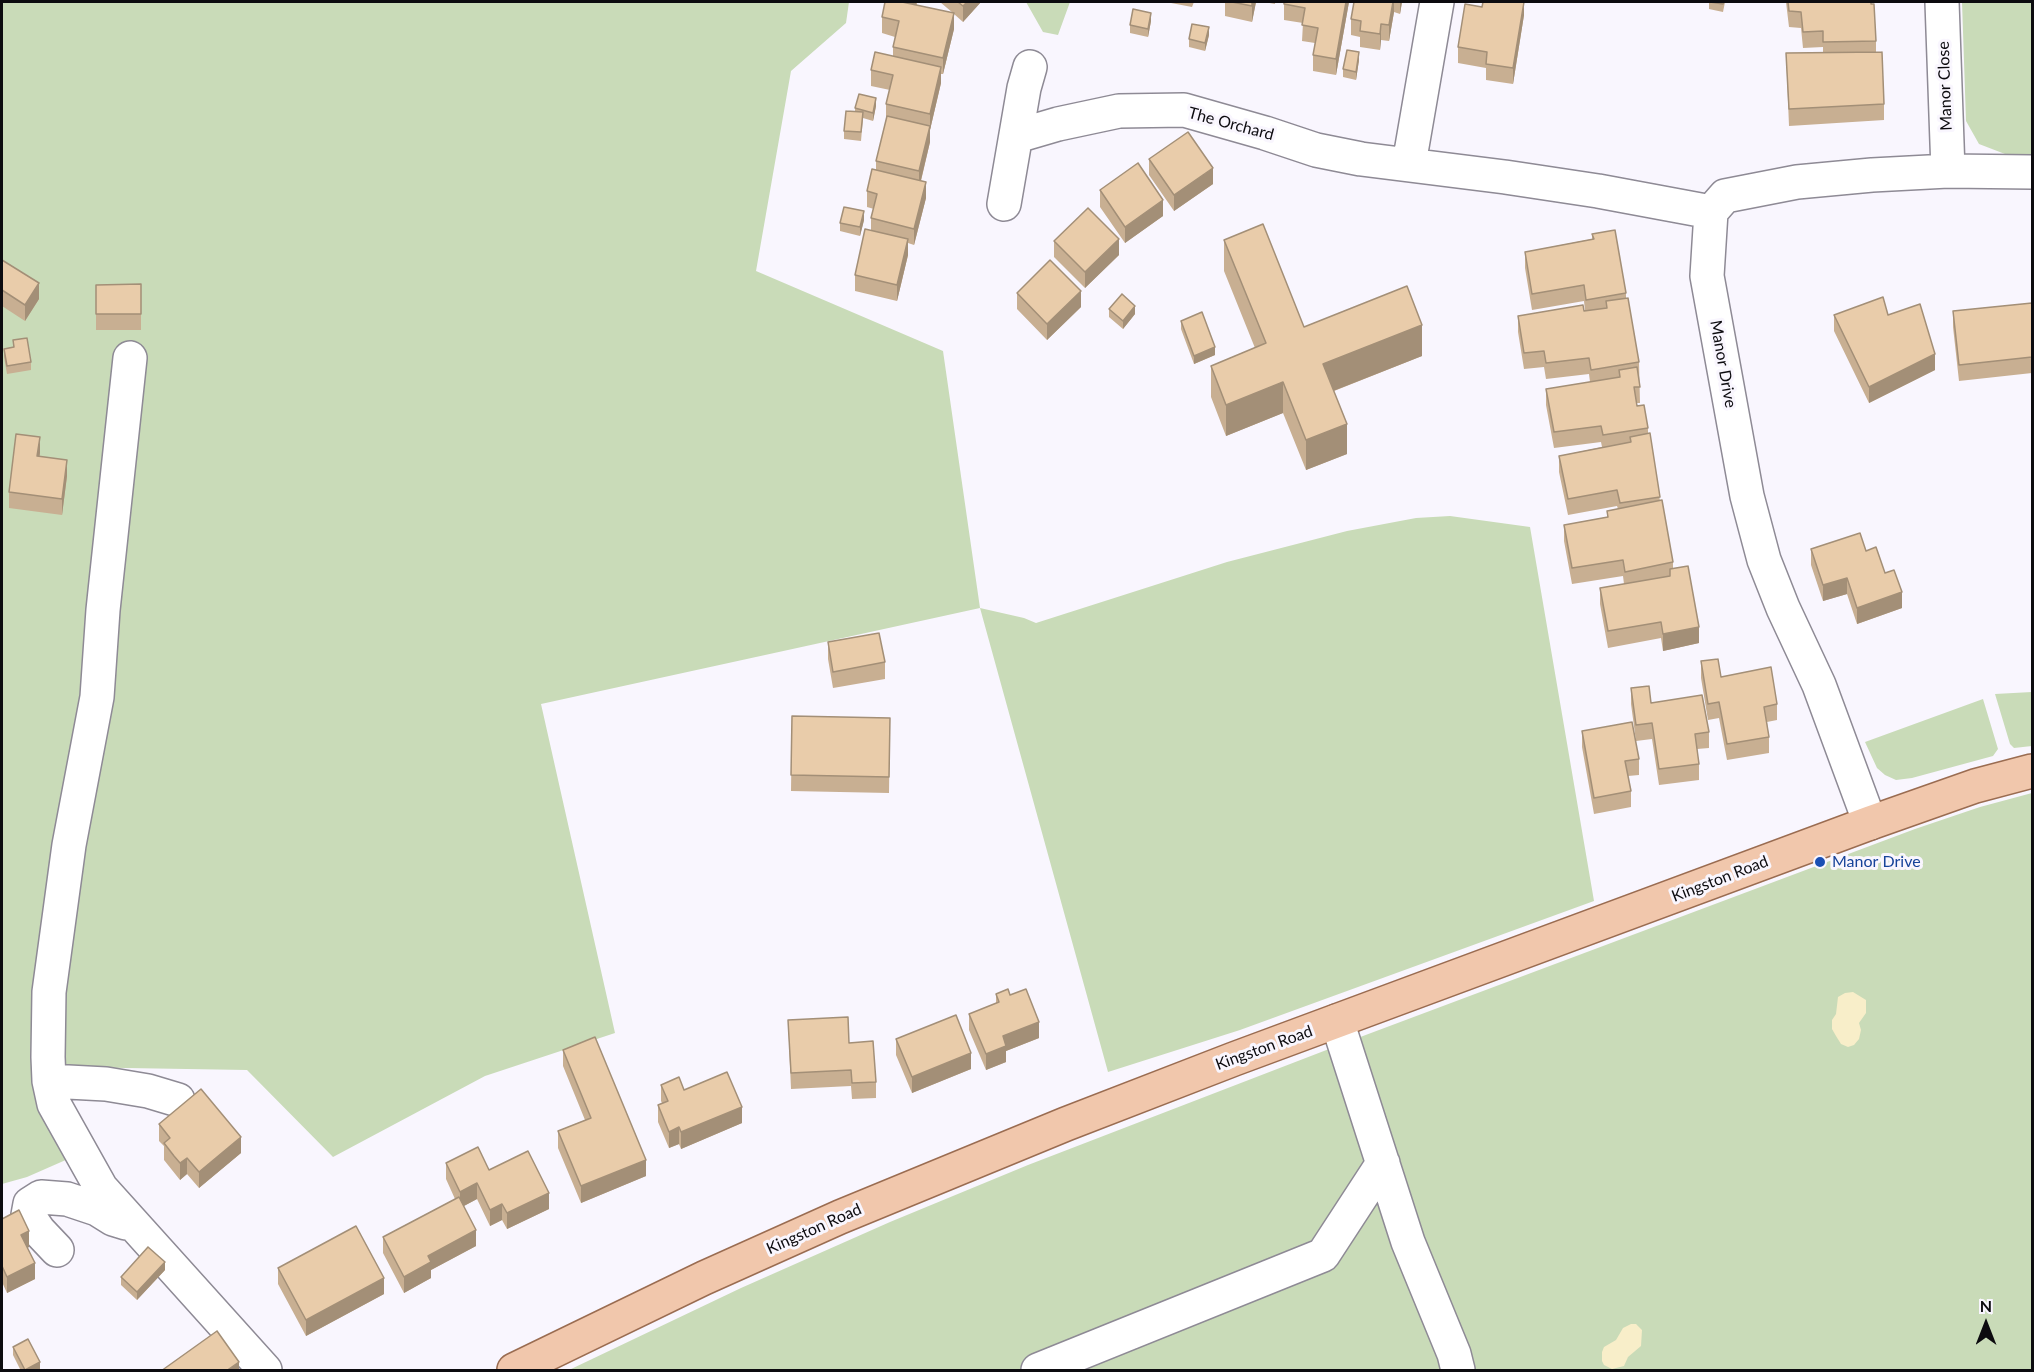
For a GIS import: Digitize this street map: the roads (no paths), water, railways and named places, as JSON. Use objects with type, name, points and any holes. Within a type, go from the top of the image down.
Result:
[{"type":"main road","name":"Kingston Road","points":[[514,1371],[704,1278],[840,1217],[1066,1124],[1870,823],[1975,786],[2032,771]]},
{"type":"street","points":[[1409,164],[1437,2]]},
{"type":"street","name":"Manor Close","points":[[1942,2],[1948,171]]},
{"type":"street","points":[[1004,204],[1024,88],[1030,67]]},
{"type":"street","name":"The Orchard","points":[[1017,136],[1058,124],[1119,111],[1184,111],[1265,132],[1316,150],[1361,159],[1598,190],[1711,212]]},
{"type":"street","points":[[1711,212],[1725,196],[1797,182],[1948,171],[2032,172]]},
{"type":"street","name":"Manor Drive","points":[[1711,212],[1707,276],[1747,496],[1764,560],[1783,609],[1819,685],[1870,823]]},
{"type":"street","points":[[130,358],[103,610],[98,697],[69,845],[49,992],[50,1082],[54,1104],[101,1188],[264,1371]]},
{"type":"street","points":[[1337,1021],[1408,1242],[1454,1354],[1458,1371]]},
{"type":"street","points":[[50,1082],[106,1084],[148,1091],[178,1100]]},
{"type":"street","points":[[1038,1371],[1323,1255],[1383,1163]]},
{"type":"street","points":[[57,1250],[28,1215],[30,1204],[41,1197],[67,1199],[97,1209],[123,1223],[132,1222]]},
{"type":"place","name":"Manor Drive","points":[[1820,862]]}]
